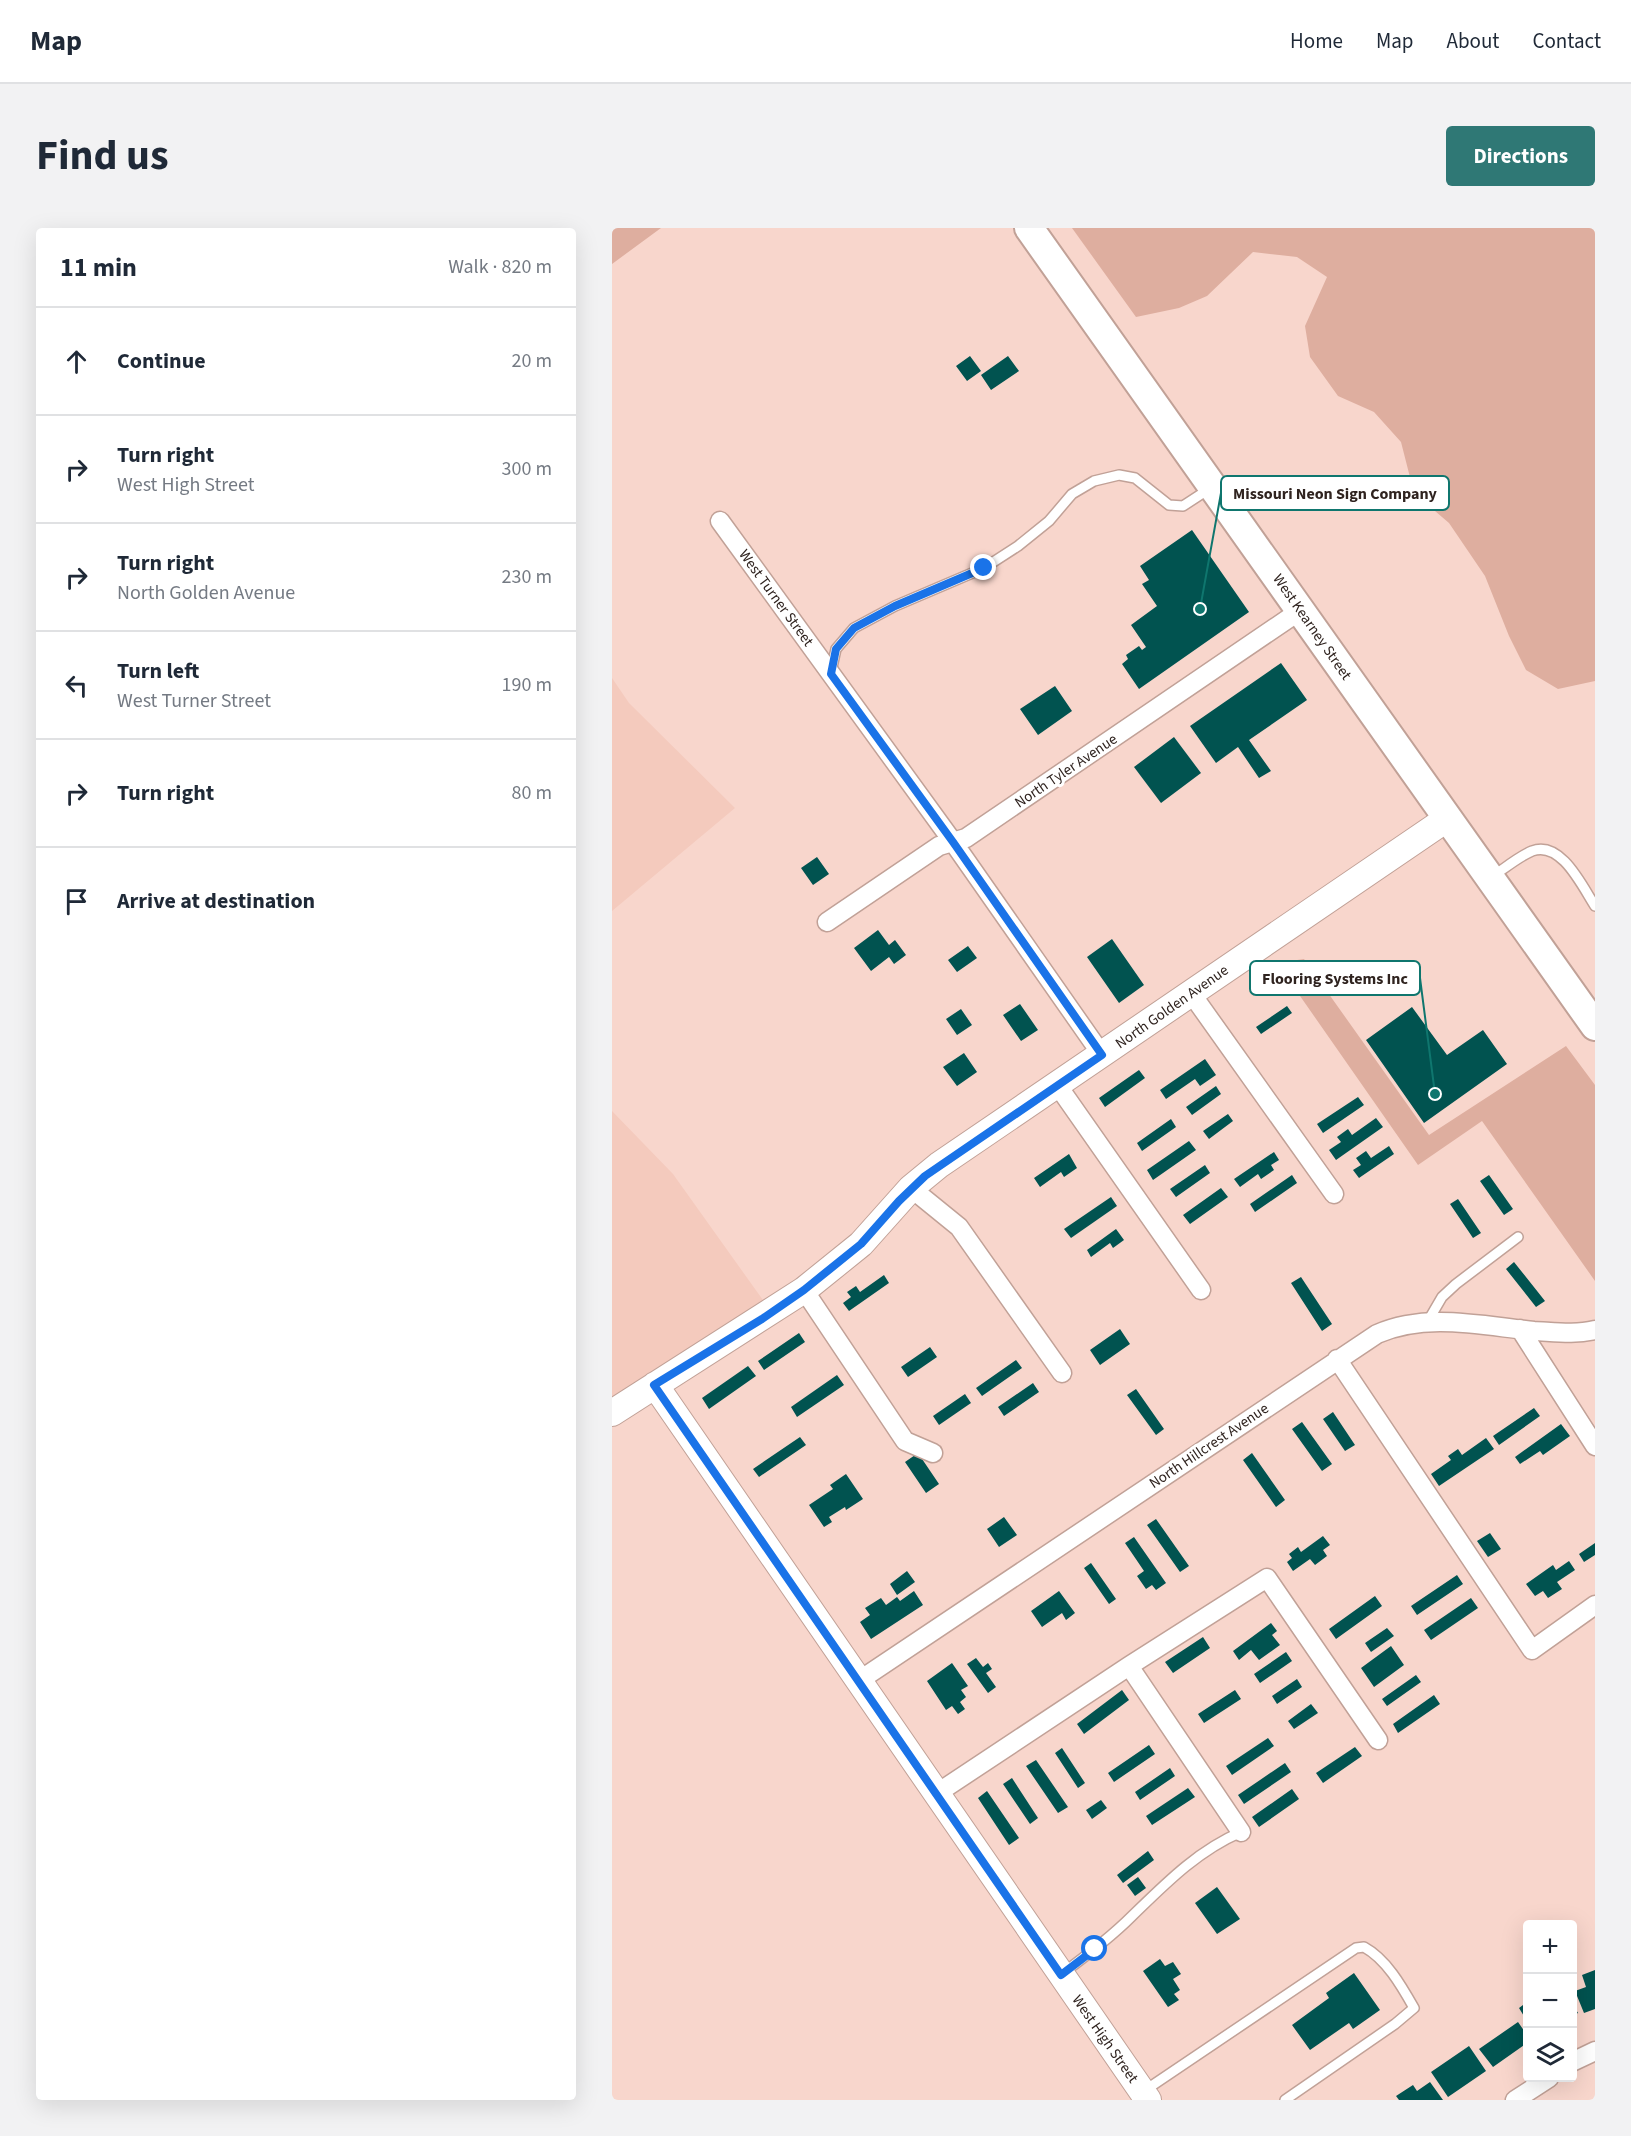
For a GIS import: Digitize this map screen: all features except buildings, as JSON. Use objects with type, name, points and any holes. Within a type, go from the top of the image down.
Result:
[{"type":"main road","name":"West Kearney Street","points":[[1029,228],[1593,1020]]},
{"type":"street","name":"West Turner Street","points":[[720,521],[953,842],[1102,1055]]},
{"type":"street","name":"North Tyler Avenue","points":[[827,922],[939,846],[966,838],[1301,610]]},
{"type":"street","name":"North Golden Avenue","points":[[612,1413],[804,1290],[861,1244],[911,1188],[939,1166],[1448,818]]},
{"type":"street","points":[[1191,993],[1334,1194]]},
{"type":"street","points":[[1058,1086],[1201,1290]]},
{"type":"street","points":[[911,1188],[959,1227],[1062,1373]]},
{"type":"street","points":[[804,1290],[905,1441],[933,1453]]},
{"type":"street","name":"North Hillcrest Avenue","points":[[857,1682],[1365,1340],[1390,1328],[1428,1321],[1562,1333],[1595,1330]]},
{"type":"street","points":[[1520,1329],[1595,1446]]},
{"type":"street","points":[[1338,1359],[1532,1650],[1595,1605]]},
{"type":"street","name":"West High Street","points":[[654,1385],[1145,2096]]},
{"type":"street","points":[[936,1794],[1128,1666],[1267,1578],[1378,1740]]},
{"type":"street","points":[[1128,1666],[1241,1832]]},
{"type":"street","points":[[1577,2060],[1595,2051]]},
{"type":"street","points":[[1515,2100],[1543,2082]]},
{"type":"lane","points":[[831,674],[836,649],[854,628],[895,606],[984,568],[1049,522],[1072,494],[1094,481],[1119,475],[1135,478],[1169,505],[1183,506],[1213,487]]},
{"type":"lane","points":[[1491,878],[1533,850],[1553,850],[1564,860],[1595,906]]},
{"type":"lane","points":[[1428,1321],[1443,1297],[1456,1284],[1518,1237]]},
{"type":"lane","points":[[1061,1975],[1095,1949],[1199,1855],[1222,1840],[1241,1832]]},
{"type":"lane","points":[[1145,2096],[1356,1948],[1364,1947],[1375,1953],[1402,1987],[1414,2008],[1395,2024],[1285,2100]]},
{"type":"shaded area","points":[[612,228],[661,228],[612,264]]},
{"type":"shaded area","points":[[1072,228],[1595,228],[1595,681],[1558,689],[1526,670],[1509,636],[1485,576],[1449,523],[1414,493],[1401,442],[1374,412],[1338,396],[1310,357],[1305,326],[1327,277],[1297,257],[1253,252],[1207,296],[1179,308],[1136,317]]},
{"type":"shaded area","points":[[612,678],[629,703],[735,808],[612,911]]},
{"type":"shaded area","points":[[1304,959],[1429,1135],[1566,1046],[1595,1085],[1595,1281],[1482,1121],[1418,1165],[1277,963]]},
{"type":"shaded area","points":[[612,1111],[673,1174],[765,1303],[612,1405]]},
{"type":"place","name":"Missouri Neon Sign Company","points":[[1200,609]]},
{"type":"place","name":"Flooring Systems Inc","points":[[1435,1094]]},
{"type":"route","points":[[984,568],[895,606],[854,628],[836,649],[831,674],[953,842],[1102,1055],[925,1176],[911,1188],[861,1244],[804,1290],[762,1319],[654,1385],[1061,1975],[1095,1949]]}]
